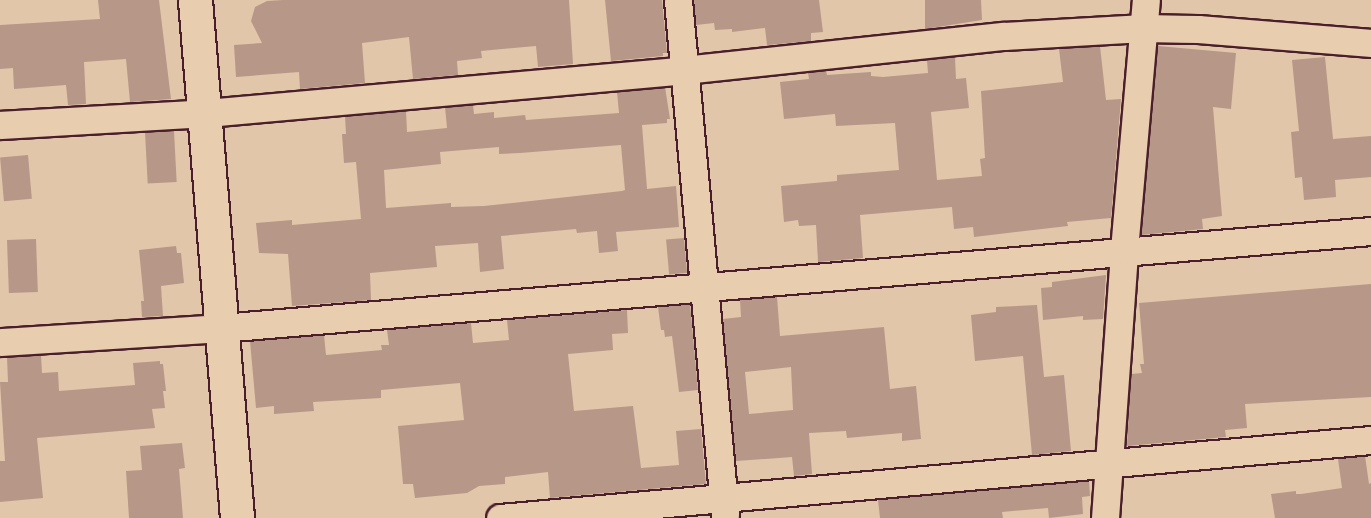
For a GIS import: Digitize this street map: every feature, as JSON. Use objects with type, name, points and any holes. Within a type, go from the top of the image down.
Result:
[{"type":"street","points":[[195,0],[206,113],[237,518]]},
{"type":"street","points":[[678,0],[725,509]]},
{"type":"street","points":[[1105,518],[1124,250],[1146,0]]},
{"type":"street","points":[[0,125],[206,113],[684,70],[1004,36],[1144,28],[1371,43]]},
{"type":"street","points":[[0,342],[221,328],[704,285],[1371,231]]},
{"type":"street","points":[[500,518],[725,509],[1108,464],[1371,440]]},
{"type":"building","points":[[98,0],[159,0],[171,99],[130,102],[126,59],[84,62],[86,104],[68,105],[66,85],[14,89],[13,68],[0,69],[0,25],[100,19]]},
{"type":"building","points":[[569,0],[573,64],[538,67],[536,46],[481,51],[482,58],[457,61],[458,75],[413,79],[409,37],[362,43],[365,83],[300,89],[299,72],[236,77],[234,45],[262,43],[251,21],[255,7],[267,1]]},
{"type":"building","points":[[605,0],[662,0],[667,53],[663,53],[663,56],[611,61]]},
{"type":"building","points":[[694,0],[819,0],[823,32],[811,33],[811,41],[767,45],[765,28],[732,32],[732,29],[715,30],[714,23],[696,25]]},
{"type":"building","points":[[925,0],[981,0],[982,20],[925,29]]},
{"type":"building","points":[[1100,46],[1106,100],[1121,99],[1111,218],[1067,222],[1068,226],[974,237],[973,227],[954,229],[952,207],[860,215],[863,258],[818,262],[816,225],[799,226],[798,220],[784,222],[781,186],[837,181],[837,175],[899,170],[895,123],[836,126],[835,114],[784,119],[780,82],[809,79],[808,73],[826,71],[827,75],[871,72],[871,76],[883,77],[928,73],[927,60],[955,57],[956,79],[966,78],[969,108],[931,112],[937,180],[982,176],[980,159],[985,158],[981,91],[1063,82],[1059,49]]},
{"type":"building","points":[[1158,46],[1236,53],[1231,109],[1213,107],[1222,216],[1202,219],[1203,229],[1141,235]]},
{"type":"building","points":[[1325,57],[1333,139],[1371,136],[1371,177],[1335,180],[1336,197],[1304,200],[1302,177],[1295,178],[1291,132],[1299,131],[1292,60]]},
{"type":"building","points":[[665,87],[670,119],[667,119],[667,123],[642,125],[647,189],[676,186],[679,227],[616,232],[618,251],[599,253],[597,231],[577,233],[576,229],[501,236],[504,269],[480,272],[478,243],[435,246],[437,267],[370,273],[371,300],[292,306],[288,254],[259,253],[256,223],[292,220],[292,225],[361,219],[356,162],[344,163],[342,134],[346,134],[345,116],[406,111],[407,132],[447,128],[445,107],[473,105],[474,114],[494,112],[494,118],[525,115],[526,120],[619,113],[617,92]],"holes":[[[621,145],[625,190],[484,206],[451,207],[451,203],[386,208],[384,170],[441,164],[440,152],[499,147],[499,154]]]},
{"type":"building","points":[[174,131],[177,182],[148,183],[145,133]]},
{"type":"building","points":[[28,155],[32,199],[4,201],[0,157]]},
{"type":"building","points":[[684,238],[687,273],[669,274],[666,240]]},
{"type":"building","points":[[36,239],[38,292],[9,293],[7,240]]},
{"type":"building","points":[[176,246],[177,253],[181,253],[184,283],[161,286],[163,316],[142,317],[141,301],[144,301],[139,250]]},
{"type":"building","points":[[1106,275],[1103,319],[1083,320],[1083,316],[1043,320],[1041,288],[1052,287],[1052,282]]},
{"type":"building","points":[[1371,284],[1371,397],[1245,404],[1247,428],[1225,430],[1226,437],[1127,446],[1131,374],[1142,373],[1140,364],[1144,364],[1139,303]]},
{"type":"building","points":[[777,297],[780,336],[884,327],[890,389],[916,386],[921,439],[902,441],[902,433],[847,438],[846,431],[809,433],[812,474],[794,476],[792,457],[736,461],[723,319],[741,317],[740,300]],"holes":[[[791,367],[793,410],[749,414],[745,372]]]},
{"type":"building","points":[[690,304],[698,390],[679,392],[672,336],[665,337],[664,330],[661,330],[658,307]]},
{"type":"building","points":[[1037,305],[1044,377],[1064,375],[1071,451],[1032,455],[1023,356],[975,361],[971,315],[996,312],[996,307]]},
{"type":"building","points":[[627,310],[628,333],[612,334],[613,350],[568,354],[574,411],[633,406],[641,468],[679,465],[676,431],[701,429],[706,484],[550,498],[548,472],[505,477],[505,484],[479,486],[467,493],[415,498],[413,484],[403,484],[398,426],[464,420],[460,383],[381,390],[381,398],[313,402],[314,411],[274,414],[274,406],[256,408],[250,341],[324,335],[326,355],[382,350],[381,345],[389,345],[387,330],[471,323],[473,343],[509,340],[507,320]]},
{"type":"building","points":[[41,355],[42,373],[58,372],[59,391],[135,385],[133,363],[160,361],[160,364],[163,364],[166,391],[163,391],[165,408],[152,409],[155,428],[37,438],[43,498],[0,502],[0,461],[5,461],[0,382],[8,382],[7,357]]},
{"type":"building","points":[[182,443],[185,468],[179,469],[183,518],[129,518],[126,471],[142,470],[140,446]]},
{"type":"building","points":[[1365,456],[1369,484],[1371,483],[1371,518],[1275,518],[1271,494],[1296,491],[1296,494],[1301,494],[1342,488],[1338,459]]},
{"type":"building","points":[[1089,481],[1090,496],[1082,497],[1083,514],[1049,518],[1048,508],[1002,512],[1003,518],[880,518],[878,500]]}]
